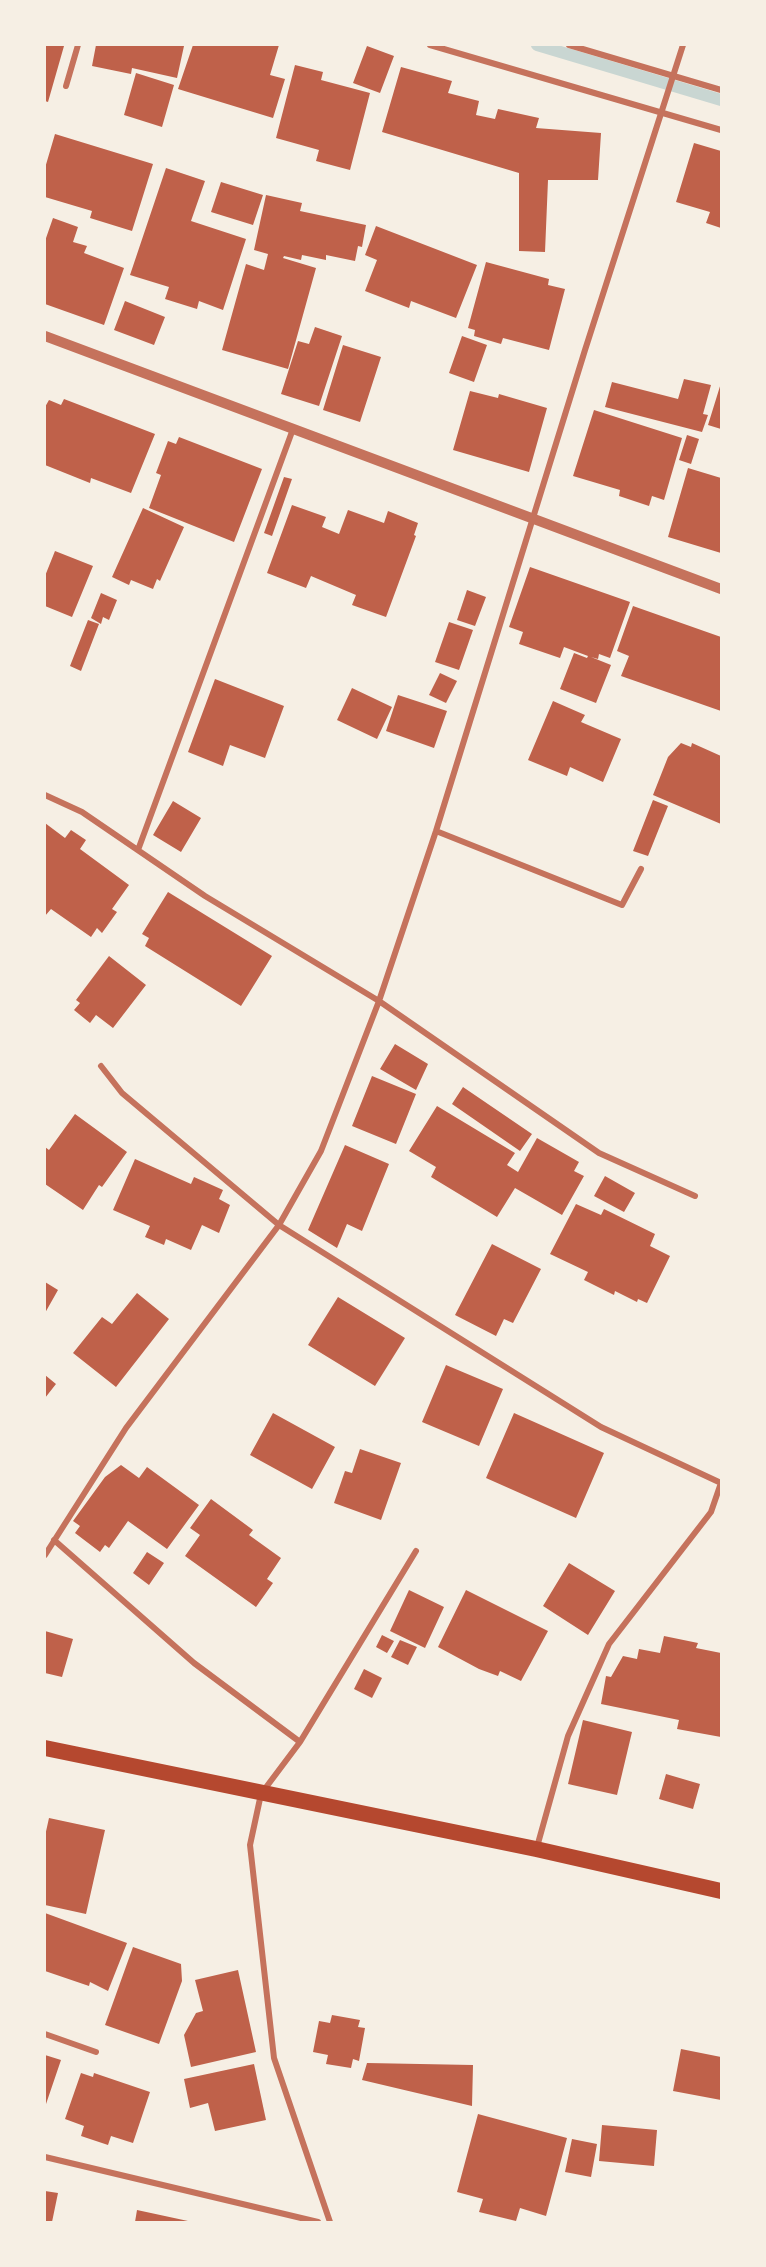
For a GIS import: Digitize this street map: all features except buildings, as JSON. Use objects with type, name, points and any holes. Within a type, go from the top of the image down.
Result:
[{"type":"highway","points":[[45,1748],[536,1850],[721,1891]]},
{"type":"street","points":[[66,86],[78,45]]},
{"type":"street","points":[[430,45],[721,130]]},
{"type":"street","points":[[569,45],[721,90]]},
{"type":"street","points":[[45,1555],[126,1428],[279,1225],[321,1151],[379,1001],[436,831],[585,350],[675,76],[683,45]]},
{"type":"street","points":[[45,336],[721,589]]},
{"type":"street","points":[[138,850],[293,429]]},
{"type":"street","points":[[45,795],[82,812],[205,896],[379,1001],[599,1153],[694,1196]]},
{"type":"street","points":[[436,831],[622,905],[641,869]]},
{"type":"street","points":[[100,1066],[122,1093],[279,1225],[601,1427],[721,1483],[711,1512],[609,1644],[568,1736],[536,1850]]},
{"type":"street","points":[[54,1540],[194,1663],[300,1742]]},
{"type":"street","points":[[330,2222],[274,2058],[250,1845],[261,1794],[300,1742],[416,1551]]},
{"type":"street","points":[[45,2034],[96,2052]]},
{"type":"street","points":[[45,2157],[318,2222]]},
{"type":"waterway","points":[[537,45],[721,100]]}]
